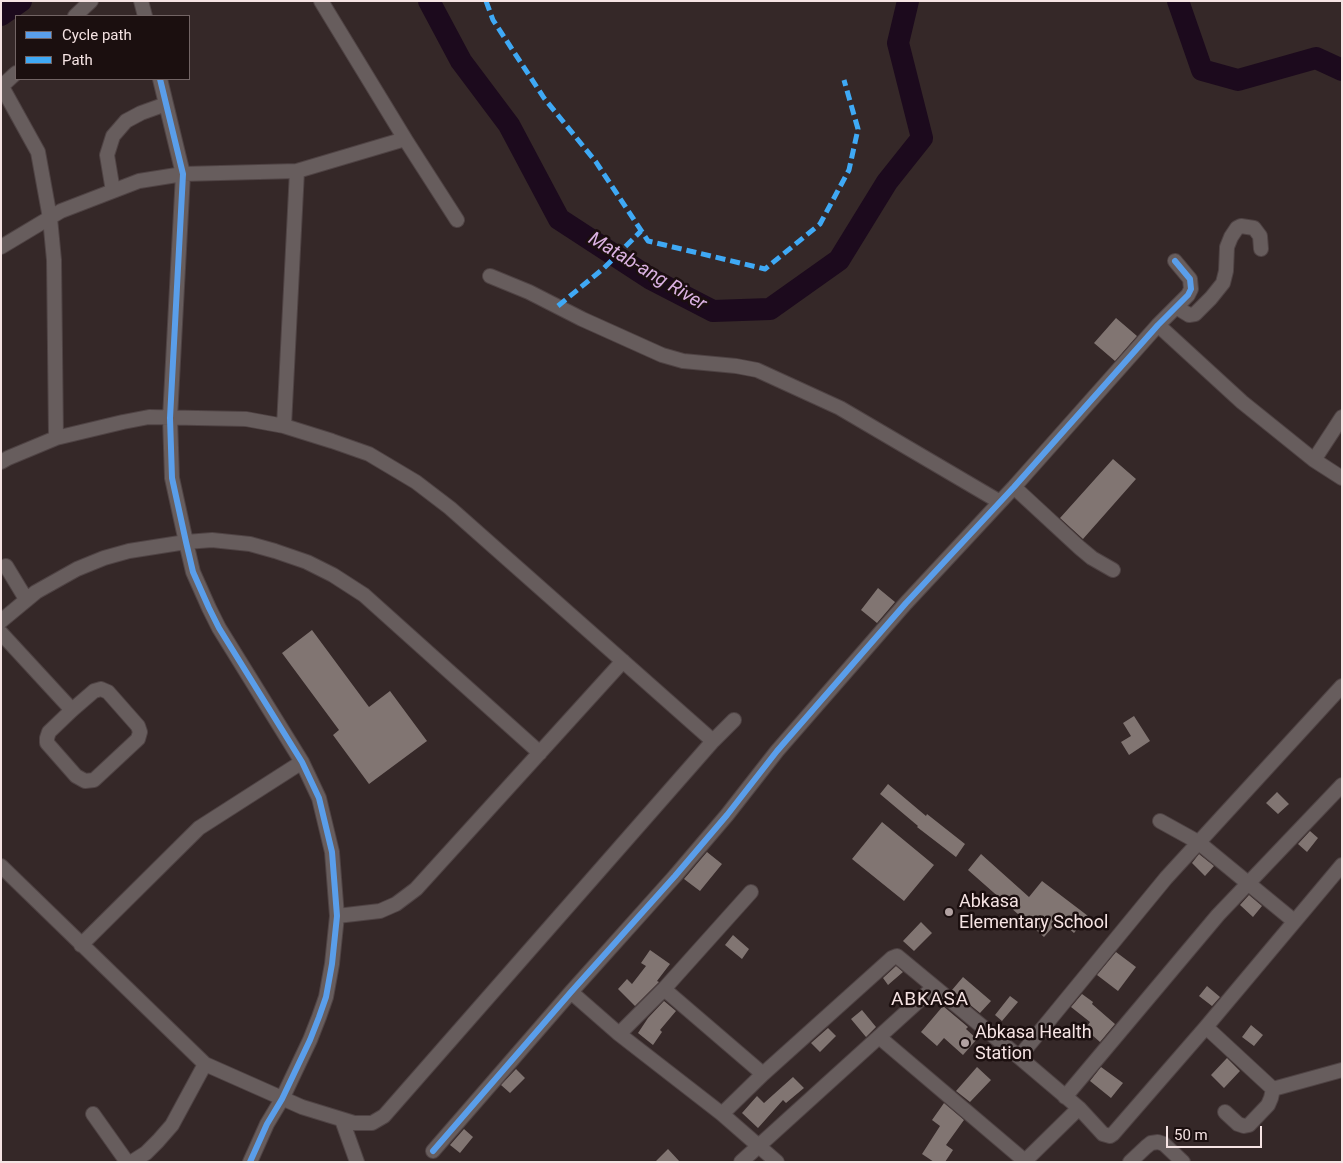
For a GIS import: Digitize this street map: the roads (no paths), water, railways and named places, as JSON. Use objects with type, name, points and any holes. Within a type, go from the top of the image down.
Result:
[{"type":"street","points":[[77,15],[91,1]]},
{"type":"street","points":[[141,1],[144,15]]},
{"type":"street","points":[[321,1],[457,220]]},
{"type":"street","points":[[15,74],[2,87],[38,152],[50,218],[54,260],[56,438]]},
{"type":"street","points":[[160,80],[182,174],[170,418],[172,478],[186,542],[193,572],[219,628],[302,762],[319,798],[332,852],[337,916],[332,964],[326,997],[310,1040],[282,1099],[267,1124],[250,1162]]},
{"type":"street","points":[[113,191],[108,155],[113,136],[126,121],[140,113],[166,104]]},
{"type":"street","points":[[1,247],[61,211],[139,181],[182,174],[297,171],[405,139]]},
{"type":"street","points":[[284,426],[297,171]]},
{"type":"street","points":[[1176,307],[1189,314],[1195,314],[1223,283],[1226,272],[1227,247],[1237,228],[1241,226],[1254,228],[1260,236],[1262,249]]},
{"type":"street","points":[[433,1151],[682,868],[727,815],[777,751],[906,603],[1014,487],[1158,325],[1188,295],[1191,289],[1190,280],[1175,262]]},
{"type":"street","points":[[490,276],[529,292],[662,355],[683,361],[757,370],[840,408],[1000,502]]},
{"type":"street","points":[[1158,325],[1242,402],[1314,460],[1342,478]]},
{"type":"street","points":[[1,462],[56,438],[149,417],[246,419],[284,426],[369,454],[416,482],[450,508],[713,741]]},
{"type":"street","points":[[1314,460],[1342,417]]},
{"type":"street","points":[[1014,487],[1080,548],[1092,558],[1113,570]]},
{"type":"street","points":[[1,621],[36,592],[77,569],[104,558],[129,551],[186,542],[212,540],[250,544],[307,562],[333,575],[364,595],[540,753]]},
{"type":"street","points":[[6,566],[26,599]]},
{"type":"street","points":[[1,633],[72,710]]},
{"type":"street","points":[[337,916],[380,911],[396,904],[416,888],[623,661]]},
{"type":"street","points":[[1019,1057],[1166,878],[1342,686]]},
{"type":"street","points":[[101,689],[108,692],[138,726],[140,732],[138,739],[94,780],[85,781],[76,776],[47,743],[46,738],[50,732],[72,710],[94,691],[101,689]]},
{"type":"street","points":[[1,866],[205,1064],[302,1107],[354,1123],[372,1122],[384,1116],[713,741],[734,720]]},
{"type":"street","points":[[82,945],[199,828],[302,762]]},
{"type":"street","points":[[1065,1097],[1218,916],[1342,785]]},
{"type":"street","points":[[1160,822],[1198,842],[1294,922]]},
{"type":"street","points":[[722,1114],[763,1074],[894,956],[899,957],[1079,1108],[1103,1134],[1110,1136],[1206,1027],[1342,865]]},
{"type":"street","points":[[619,1034],[664,989],[751,892]]},
{"type":"street","points":[[741,1162],[934,986]]},
{"type":"street","points":[[664,989],[763,1074]]},
{"type":"street","points":[[571,992],[619,1034],[722,1114],[777,1162]]},
{"type":"street","points":[[1206,1027],[1273,1089]]},
{"type":"street","points":[[879,1037],[1025,1161],[1079,1108]]},
{"type":"street","points":[[132,1162],[146,1153],[172,1124],[205,1064]]},
{"type":"street","points":[[1273,1089],[1342,1070]]},
{"type":"street","points":[[1225,1112],[1238,1124],[1249,1125],[1268,1106],[1273,1089]]},
{"type":"street","points":[[93,1114],[127,1162]]},
{"type":"street","points":[[342,1120],[357,1162]]},
{"type":"street","points":[[1130,1162],[1151,1143],[1158,1142],[1164,1144],[1183,1162]]},
{"type":"waterway","name":"Matab-ang River","points":[[1,15],[21,1]]},
{"type":"waterway","name":"Matab-ang River","points":[[429,1],[461,61],[509,125],[559,219],[651,279],[713,311],[770,309],[839,260],[887,182],[922,138],[898,43],[908,1]]},
{"type":"waterway","name":"Matab-ang River","points":[[1178,1],[1202,70],[1238,80],[1316,58],[1342,70]]},
{"type":"place","name":"Abkasa Elementary School","points":[[949,912]]},
{"type":"place","name":"Abkasa Health Station","points":[[965,1043]]},
{"type":"district","name":"ABKASA","points":[[930,1000]]}]
